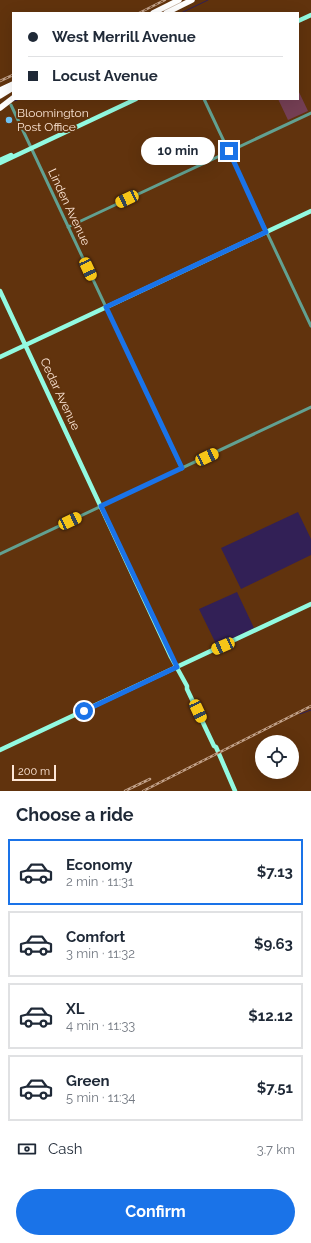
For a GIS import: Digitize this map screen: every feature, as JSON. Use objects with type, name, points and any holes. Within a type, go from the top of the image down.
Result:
[{"type":"highway","points":[[155,12],[179,0]]},
{"type":"highway","points":[[168,12],[192,0]]},
{"type":"highway","points":[[0,90],[12,84]]},
{"type":"highway","points":[[0,96],[12,89]]},
{"type":"highway","points":[[0,103],[12,97]]},
{"type":"highway","points":[[0,108],[12,98]]},
{"type":"main road","points":[[299,21],[311,15]]},
{"type":"main road","points":[[0,163],[128,100]]},
{"type":"main road","points":[[0,160],[134,100]]},
{"type":"main road","points":[[0,357],[311,211]]},
{"type":"main road","name":"Cedar Avenue","points":[[0,291],[187,686],[187,689],[214,746],[213,748],[221,760],[235,791]]},
{"type":"main road","points":[[0,750],[311,604]]},
{"type":"street","points":[[204,100],[311,326]]},
{"type":"street","name":"Linden Avenue","points":[[10,105],[182,468]]},
{"type":"street","points":[[68,227],[311,113]]},
{"type":"street","points":[[0,554],[311,407]]},
{"type":"shaded area","points":[[299,92],[308,111],[288,120],[278,100],[299,100]]},
{"type":"shaded area","points":[[298,512],[311,539],[311,555],[241,589],[221,548]]},
{"type":"shaded area","points":[[237,592],[254,628],[217,646],[199,609]]},
{"type":"waterway","points":[[183,12],[208,0]]},
{"type":"waterway","points":[[300,714],[311,710]]},
{"type":"railway","points":[[141,12],[165,0]]},
{"type":"railway","points":[[0,81],[12,75]]},
{"type":"railway","points":[[143,791],[311,706]]},
{"type":"railway","points":[[125,791],[150,779]]},
{"type":"place","name":"Bloomington Post Office","points":[[9,120]]},
{"type":"route","points":[[84,711],[177,667],[101,506],[182,468],[106,307],[266,232],[229,151]]}]
